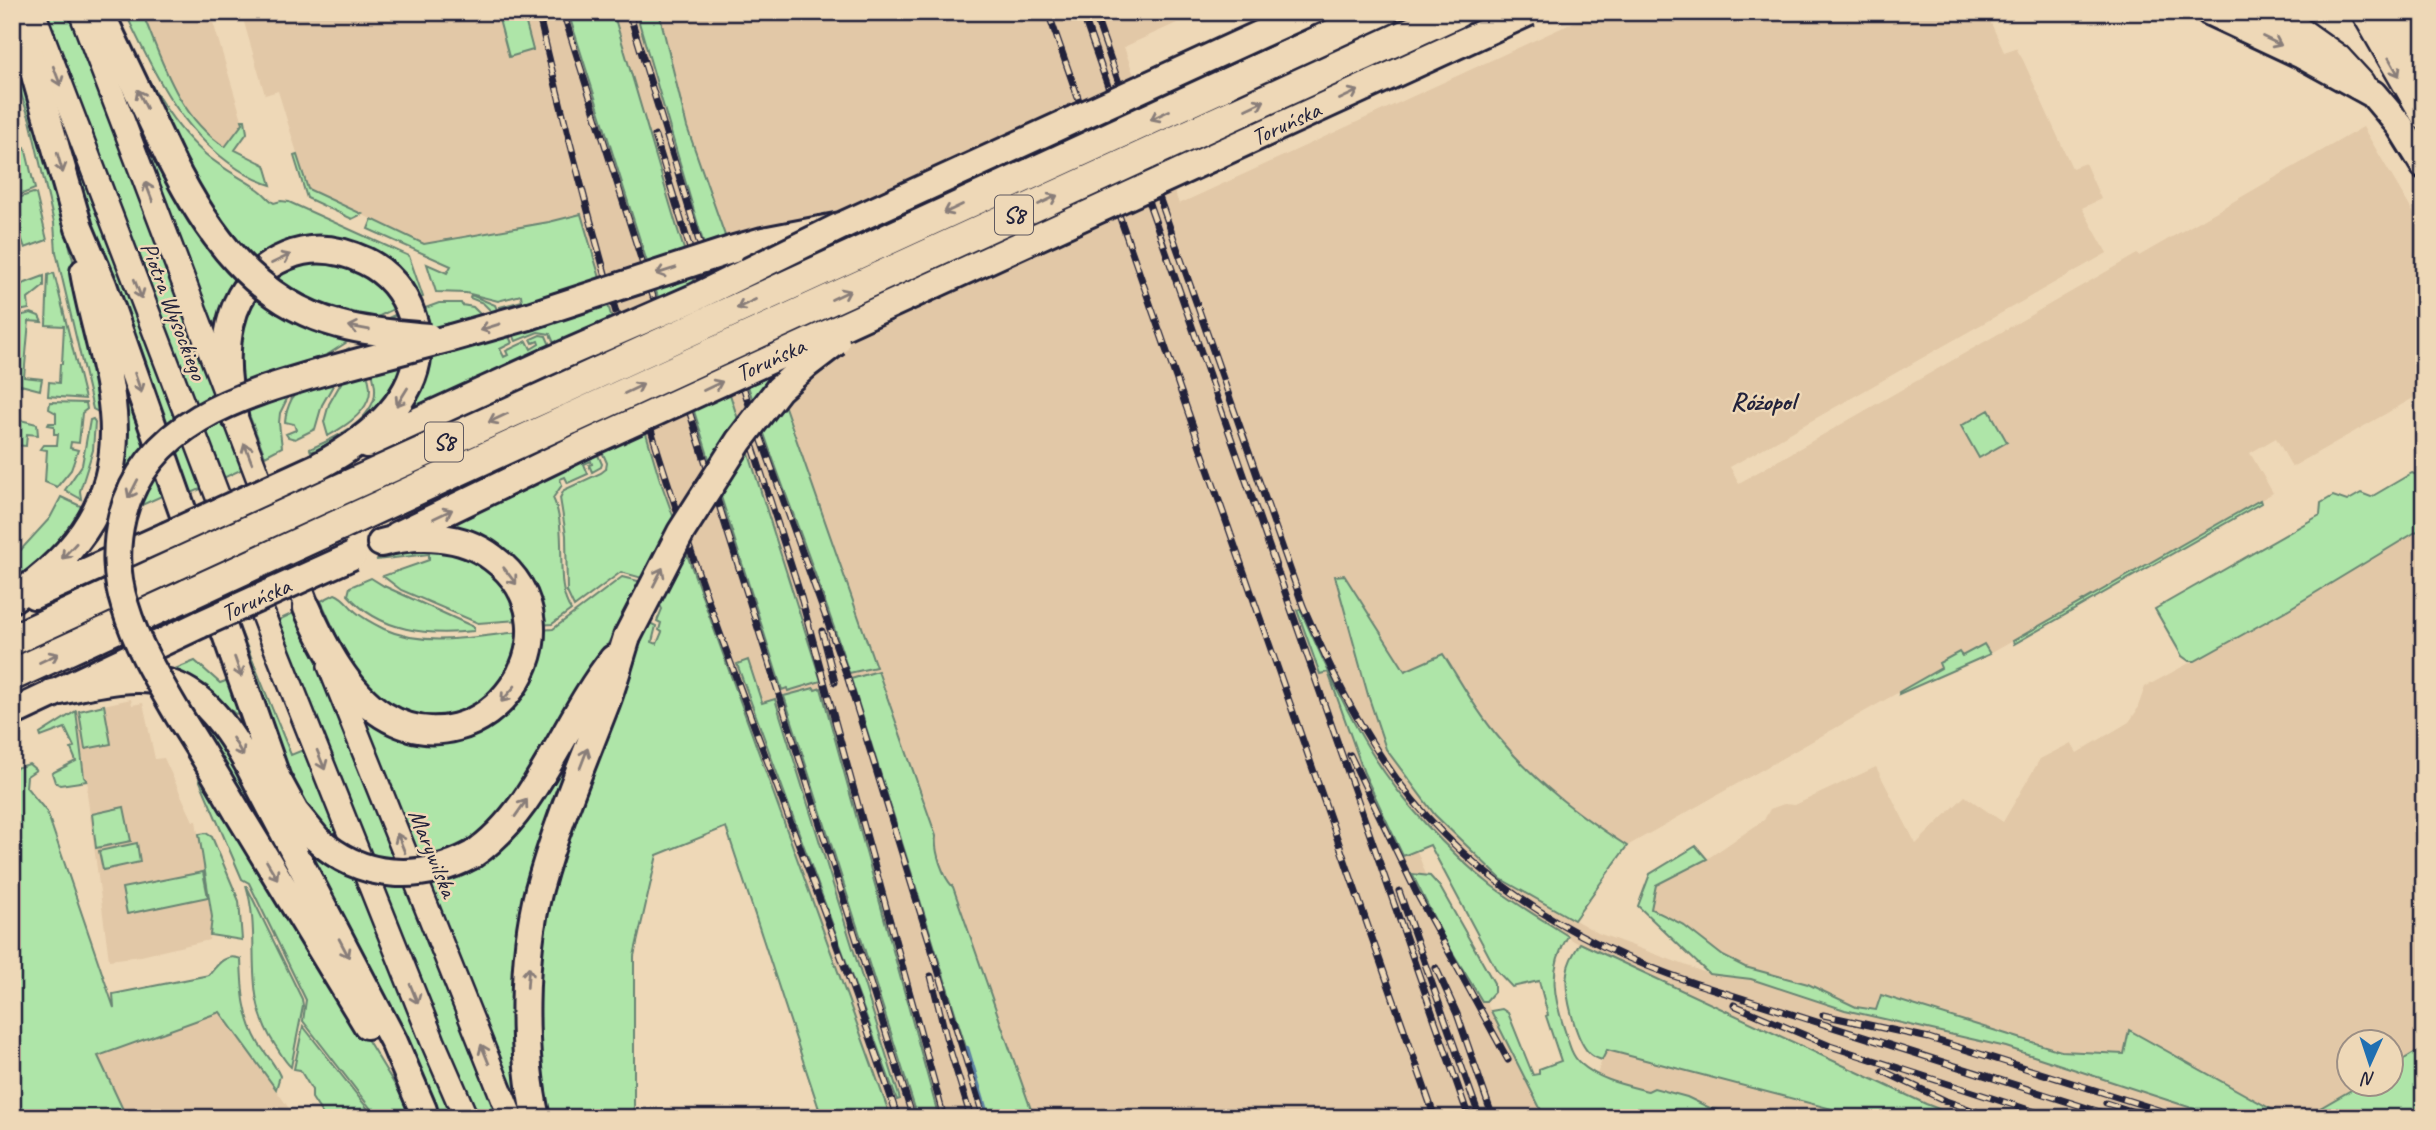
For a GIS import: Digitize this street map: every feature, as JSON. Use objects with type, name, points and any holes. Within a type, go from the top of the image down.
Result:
[{"type":"highway","name":"S8","points":[[12,640],[1383,12]]},
{"type":"highway","name":"Toruńska","points":[[12,675],[1457,12]]},
{"type":"highway","points":[[2270,12],[2336,59],[2359,85]]},
{"type":"highway","points":[[2386,12],[2424,82]]},
{"type":"main road","points":[[21,12],[28,51],[79,228],[103,285],[277,779],[295,812],[317,839],[350,862],[368,869],[395,873],[433,871],[472,855],[493,839],[520,809],[584,699],[627,637],[681,532],[739,441],[769,400],[834,343],[874,316],[919,292]]},
{"type":"main road","name":"Piotra Wysockiego","points":[[33,12],[268,628],[433,1042],[466,1118]]},
{"type":"main road","name":"Piotra Wysockiego","points":[[81,12],[307,608]]},
{"type":"main road","points":[[100,12],[192,202],[213,234],[252,277],[279,298],[321,319],[352,327],[451,338]]},
{"type":"main road","points":[[12,602],[166,536],[694,298],[841,226],[1309,12]]},
{"type":"main road","name":"Toruńska","points":[[12,713],[381,543],[584,445],[1529,12]]},
{"type":"main road","points":[[2210,12],[2302,55],[2373,94],[2387,109],[2424,165]]},
{"type":"main road","points":[[2362,12],[2424,118]]},
{"type":"main road","points":[[2412,12],[2424,34]]},
{"type":"main road","points":[[426,1114],[382,1050],[151,668],[121,593],[118,537],[128,499],[149,462],[163,445],[188,425],[218,408],[284,383],[548,310],[764,241],[841,226]]},
{"type":"main road","points":[[12,602],[54,566],[82,537],[102,501],[113,461],[113,412],[85,279],[79,228]]},
{"type":"main road","points":[[234,416],[226,358],[230,320],[248,285],[272,264],[292,254],[312,250],[344,253],[366,261],[397,286],[410,308],[417,332],[417,362],[407,391],[394,409],[377,426],[340,454],[317,467]]},
{"type":"main road","points":[[307,608],[339,667],[371,706],[398,723],[427,729],[454,727],[484,716],[498,705],[516,684],[529,652],[530,625],[522,596],[509,573],[492,557],[476,548],[440,538],[406,538],[381,543]]},
{"type":"main road","name":"Marywilska","points":[[307,608],[510,1118]]},
{"type":"main road","points":[[536,1118],[529,1071],[526,997],[538,892],[559,822],[607,700],[627,637]]},
{"type":"main road","points":[[52,693],[100,681],[141,677],[181,688],[212,710],[230,733],[248,764],[394,1042],[426,1114]]},
{"type":"shaded area","points":[[142,12],[210,12],[243,123],[225,147],[205,132],[187,111],[170,80]]},
{"type":"shaded area","points":[[241,12],[1201,12],[1124,47],[1179,204],[1596,12],[1986,12],[2004,52],[2016,48],[2023,60],[2072,168],[2085,163],[2101,199],[2082,208],[2107,253],[1730,467],[1739,483],[2363,127],[2424,231],[2424,392],[2292,467],[2276,438],[2250,453],[2273,493],[1990,654],[1984,644],[1627,846],[1576,813],[1538,780],[1498,738],[1443,654],[1405,671],[1344,575],[1335,577],[1386,749],[1501,879],[1598,933],[1709,974],[1751,979],[1845,1010],[2006,1047],[2222,1118],[1962,1118],[1937,1110],[1584,947],[1489,889],[1426,829],[1417,851],[1443,919],[1538,1102],[1596,1077],[1606,1049],[1866,1118],[821,1118],[729,835],[549,223],[424,244],[308,189],[278,91],[265,95]]},
{"type":"shaded area","points":[[2424,527],[2424,1047],[2404,1059],[2404,1028],[2334,1028],[2334,1098],[2338,1098],[2303,1118],[2287,1118],[2129,1031],[2124,1054],[2061,1051],[1881,995],[1876,1010],[1856,1007],[1808,984],[1745,967],[1723,956],[1682,924],[1651,909],[1656,885],[1707,859],[1764,820],[1770,809],[1784,804],[1795,805],[1876,767],[1916,844],[1965,796],[2003,822],[2040,759],[2071,743],[2077,753],[2129,722],[2136,712],[2145,687],[2287,610]]},
{"type":"shaded area","points":[[131,699],[132,705],[143,703],[155,759],[164,758],[193,821],[196,821],[212,917],[209,940],[141,956],[109,960],[76,711]]},
{"type":"shaded area","points":[[220,1012],[296,1118],[127,1118],[98,1056]]},
{"type":"green space","points":[[41,12],[72,12],[245,468],[219,480]]},
{"type":"green space","points":[[92,12],[242,281],[219,346]]},
{"type":"green space","points":[[107,12],[116,12],[143,69],[164,105],[204,153],[274,203],[289,202],[409,256],[423,297],[416,300],[369,256],[256,268],[215,221]]},
{"type":"green space","points":[[125,12],[142,12],[173,87],[195,120],[209,135],[225,147],[243,123],[242,120],[245,120],[247,133],[235,150],[265,165],[271,185],[233,165],[194,131],[156,74]]},
{"type":"green space","points":[[497,12],[523,12],[533,50],[509,57]]},
{"type":"green space","points":[[568,12],[613,12],[675,221],[821,681],[788,691],[787,688],[782,690]]},
{"type":"green space","points":[[636,12],[659,12],[687,127],[876,667],[849,673],[733,340]]},
{"type":"green space","points":[[12,25],[53,175],[80,290],[100,387],[102,437],[100,413],[93,409],[56,252],[54,223],[30,120],[12,68]]},
{"type":"green space","points":[[36,42],[205,487],[185,496],[105,269]]},
{"type":"green space","points":[[25,147],[35,189],[12,198],[12,149]]},
{"type":"green space","points":[[297,155],[308,189],[362,214],[352,219],[307,198],[294,156]]},
{"type":"green space","points":[[36,194],[47,240],[25,248],[12,212],[12,200]]},
{"type":"green space","points":[[581,214],[659,477],[891,1118],[822,1118],[726,827],[657,855],[634,956],[634,1118],[547,1118],[534,1020],[545,904],[639,643],[648,622],[656,626],[652,642],[657,644],[662,632],[659,630],[661,623],[657,621],[662,609],[646,579],[621,572],[574,607],[567,592],[566,535],[560,498],[564,490],[601,473],[606,469],[607,463],[550,334],[538,332],[516,341],[500,307],[522,301],[521,295],[498,301],[466,293],[436,292],[427,264],[447,273],[451,266],[368,229],[372,219],[424,244]]},
{"type":"green space","points":[[305,259],[361,266],[398,307],[371,320],[355,337],[313,364],[291,391],[280,413],[282,447],[265,456],[243,399],[233,351],[259,284]]},
{"type":"green space","points":[[54,273],[85,399],[48,396],[49,382],[59,383],[64,326],[46,325],[48,275]]},
{"type":"green space","points":[[44,276],[44,286],[28,299],[29,309],[14,312],[12,288]]},
{"type":"green space","points":[[94,278],[164,495],[131,510],[116,506]]},
{"type":"green space","points":[[471,295],[495,305],[512,343],[500,349],[504,357],[508,355],[506,351],[527,341],[531,349],[539,344],[538,341],[533,343],[531,339],[540,335],[546,336],[602,464],[592,472],[589,465],[592,464],[591,461],[584,464],[588,474],[568,483],[565,477],[560,479],[562,485],[553,498],[560,526],[563,587],[571,610],[552,624],[539,625],[531,592],[426,531],[588,455],[542,351],[442,399],[399,414],[420,310],[439,303],[461,303],[473,307],[484,318],[493,313],[483,303],[470,298]]},
{"type":"green space","points":[[31,313],[39,316],[42,322],[29,321],[24,377],[42,379],[40,390],[17,384],[12,378],[15,317]]},
{"type":"green space","points":[[397,314],[376,332],[368,346],[365,363],[370,389],[365,406],[351,421],[328,436],[324,422],[329,404],[375,324]]},
{"type":"green space","points":[[405,316],[407,322],[399,389],[346,436],[311,452],[310,449],[356,424],[370,408],[375,391],[370,358],[372,350],[384,330]]},
{"type":"green space","points":[[349,348],[352,352],[322,405],[315,429],[295,439],[288,437],[286,434],[296,430],[294,424],[285,422],[292,398],[299,387],[318,369]]},
{"type":"green space","points":[[50,402],[86,403],[87,409],[82,413],[79,443],[71,442],[70,448],[78,450],[71,470],[57,487],[45,482],[47,450],[40,449],[43,445],[57,445],[58,434],[54,434],[54,426],[48,425],[56,423],[56,413],[49,409]]},
{"type":"green space","points":[[1989,410],[2007,442],[1979,458],[1961,426]]},
{"type":"green space","points":[[12,418],[37,424],[38,435],[27,434],[26,446],[13,445]]},
{"type":"green space","points":[[93,419],[93,450],[80,491],[81,499],[65,490],[82,465],[90,420]]},
{"type":"green space","points":[[2412,473],[2424,478],[2424,527],[2287,610],[2195,661],[2189,661],[2182,656],[2155,609],[2320,515],[2321,503],[2333,496],[2347,501],[2361,493],[2371,497]]},
{"type":"green space","points":[[61,497],[89,510],[70,538],[12,584],[12,562],[50,518]]},
{"type":"green space","points":[[2260,500],[2261,503],[2014,644],[2013,641]]},
{"type":"green space","points":[[419,548],[465,552],[504,579],[519,620],[478,623],[401,590],[383,576],[429,560],[429,554],[376,560]]},
{"type":"green space","points":[[1344,575],[1405,671],[1443,654],[1484,719],[1514,755],[1559,798],[1627,846],[1574,920],[1501,879],[1435,815],[1386,749],[1335,576]]},
{"type":"green space","points":[[622,577],[642,582],[604,651],[475,863],[609,673],[545,845],[531,1118],[520,1118],[354,700],[463,733],[540,630],[553,629]]},
{"type":"green space","points":[[371,578],[474,627],[474,631],[422,632],[390,624],[375,617],[348,595],[350,587]]},
{"type":"green space","points":[[335,594],[366,619],[400,635],[451,639],[521,632],[521,642],[497,695],[437,721],[379,701],[348,661],[321,601]]},
{"type":"green space","points":[[1300,609],[1333,682],[1361,735],[1383,771],[1411,807],[1442,841],[1492,886],[1568,936],[1557,960],[1555,984],[1562,1021],[1577,1060],[1595,1074],[1621,1084],[1648,1091],[1654,1088],[1687,1097],[1712,1109],[1764,1118],[1545,1118],[1491,1011],[1502,1009],[1508,1013],[1533,1075],[1539,1074],[1539,1069],[1561,1061],[1546,1016],[1548,1015],[1539,981],[1512,987],[1497,971],[1430,845],[1403,856],[1364,773],[1328,672],[1320,674],[1297,610]]},
{"type":"green space","points":[[300,610],[503,1118],[474,1118],[274,622]]},
{"type":"green space","points":[[241,632],[291,755],[303,750],[315,769],[459,1118],[440,1118],[244,743],[216,699],[236,720],[241,718],[239,713],[235,714],[207,686],[175,669],[195,661],[220,683],[231,679],[303,811],[234,635]]},
{"type":"green space","points":[[1984,644],[1990,654],[1899,694],[1941,668],[1939,663],[1959,652],[1962,656]]},
{"type":"green space","points":[[748,660],[762,703],[775,699],[900,1099],[897,1100],[737,664]]},
{"type":"green space","points":[[878,671],[936,836],[940,863],[953,887],[1034,1118],[988,1118],[851,679]]},
{"type":"green space","points":[[821,688],[939,1118],[918,1118],[784,696]]},
{"type":"green space","points":[[180,697],[217,727],[356,988]]},
{"type":"green space","points":[[104,705],[111,744],[85,749],[79,711]]},
{"type":"green space","points":[[76,711],[84,777],[87,781],[60,785],[55,782],[52,773],[76,761],[71,749],[74,747],[65,728],[41,737],[40,734]]},
{"type":"green space","points":[[29,764],[36,770],[27,776],[26,787],[47,812],[114,1008],[113,994],[209,975],[226,959],[241,959],[247,1013],[259,1044],[280,1076],[276,1089],[220,1012],[98,1056],[127,1118],[12,1118],[12,769]]},
{"type":"green space","points":[[204,776],[231,815],[415,1118],[378,1118],[303,1021],[306,1000],[249,883],[242,879],[199,779]]},
{"type":"green space","points":[[124,807],[131,841],[96,848],[92,814]]},
{"type":"green space","points":[[206,833],[212,837],[239,901],[242,940],[210,935],[212,917],[199,834]]},
{"type":"green space","points":[[137,843],[140,862],[103,870],[99,851]]},
{"type":"green space","points":[[1696,846],[1707,859],[1656,885],[1651,909],[1682,924],[1723,956],[1745,967],[1808,984],[1856,1007],[1876,1010],[1881,995],[2061,1051],[2124,1054],[2129,1030],[2287,1118],[2222,1118],[2006,1047],[1845,1010],[1751,979],[1709,974],[1638,906],[1650,874]]},
{"type":"green space","points":[[203,872],[208,897],[127,914],[122,888]]},
{"type":"green space","points":[[1412,874],[1430,876],[1440,887],[1494,983],[1494,992],[1486,1001],[1482,1001],[1445,940]]},
{"type":"green space","points":[[246,885],[302,999],[303,1006],[291,1067],[264,1025],[258,1006],[251,906]]},
{"type":"green space","points":[[1580,943],[1926,1104],[1962,1118],[1866,1118],[1607,1050],[1602,1060],[1595,1057],[1588,1052],[1579,1036],[1567,991],[1569,965]]},
{"type":"green space","points":[[303,1026],[375,1118],[325,1118],[312,1098],[312,1090],[300,1070],[294,1069]]},
{"type":"green space","points":[[2424,1047],[2424,1118],[2303,1118],[2338,1098],[2404,1098],[2404,1059]]},
{"type":"waterway","points":[[967,1048],[988,1118]]},
{"type":"railway","points":[[538,12],[594,233],[658,452],[745,703],[839,951],[898,1118]]},
{"type":"railway","points":[[563,12],[913,1118]]},
{"type":"railway","points":[[629,12],[748,402],[847,676],[984,1118]]},
{"type":"railway","points":[[1048,12],[1435,1118]]},
{"type":"railway","points":[[1082,12],[1469,1118]]},
{"type":"railway","points":[[1094,12],[1303,606],[1340,685],[1372,743],[1413,800],[1446,836],[1481,869],[1520,898],[1561,924],[1648,966],[2119,1118]]},
{"type":"railway","points":[[655,136],[705,297]]},
{"type":"railway","points":[[753,447],[799,590],[944,1118]]},
{"type":"railway","points":[[822,631],[835,682]]},
{"type":"railway","points":[[1350,755],[1417,894],[1508,1060]]},
{"type":"railway","points":[[1399,891],[1480,1118]]},
{"type":"railway","points":[[1436,968],[1457,1014],[1493,1118]]},
{"type":"railway","points":[[931,976],[946,1037],[971,1118]]},
{"type":"railway","points":[[1734,1005],[1830,1046],[2054,1118]]},
{"type":"railway","points":[[1823,1015],[1929,1038],[2184,1118]]},
{"type":"railway","points":[[1883,1071],[1946,1101],[1994,1118]]},
{"type":"railway","points":[[2106,1103],[2153,1118]]},
{"type":"district","name":"Różopol","points":[[1763,401]]}]
